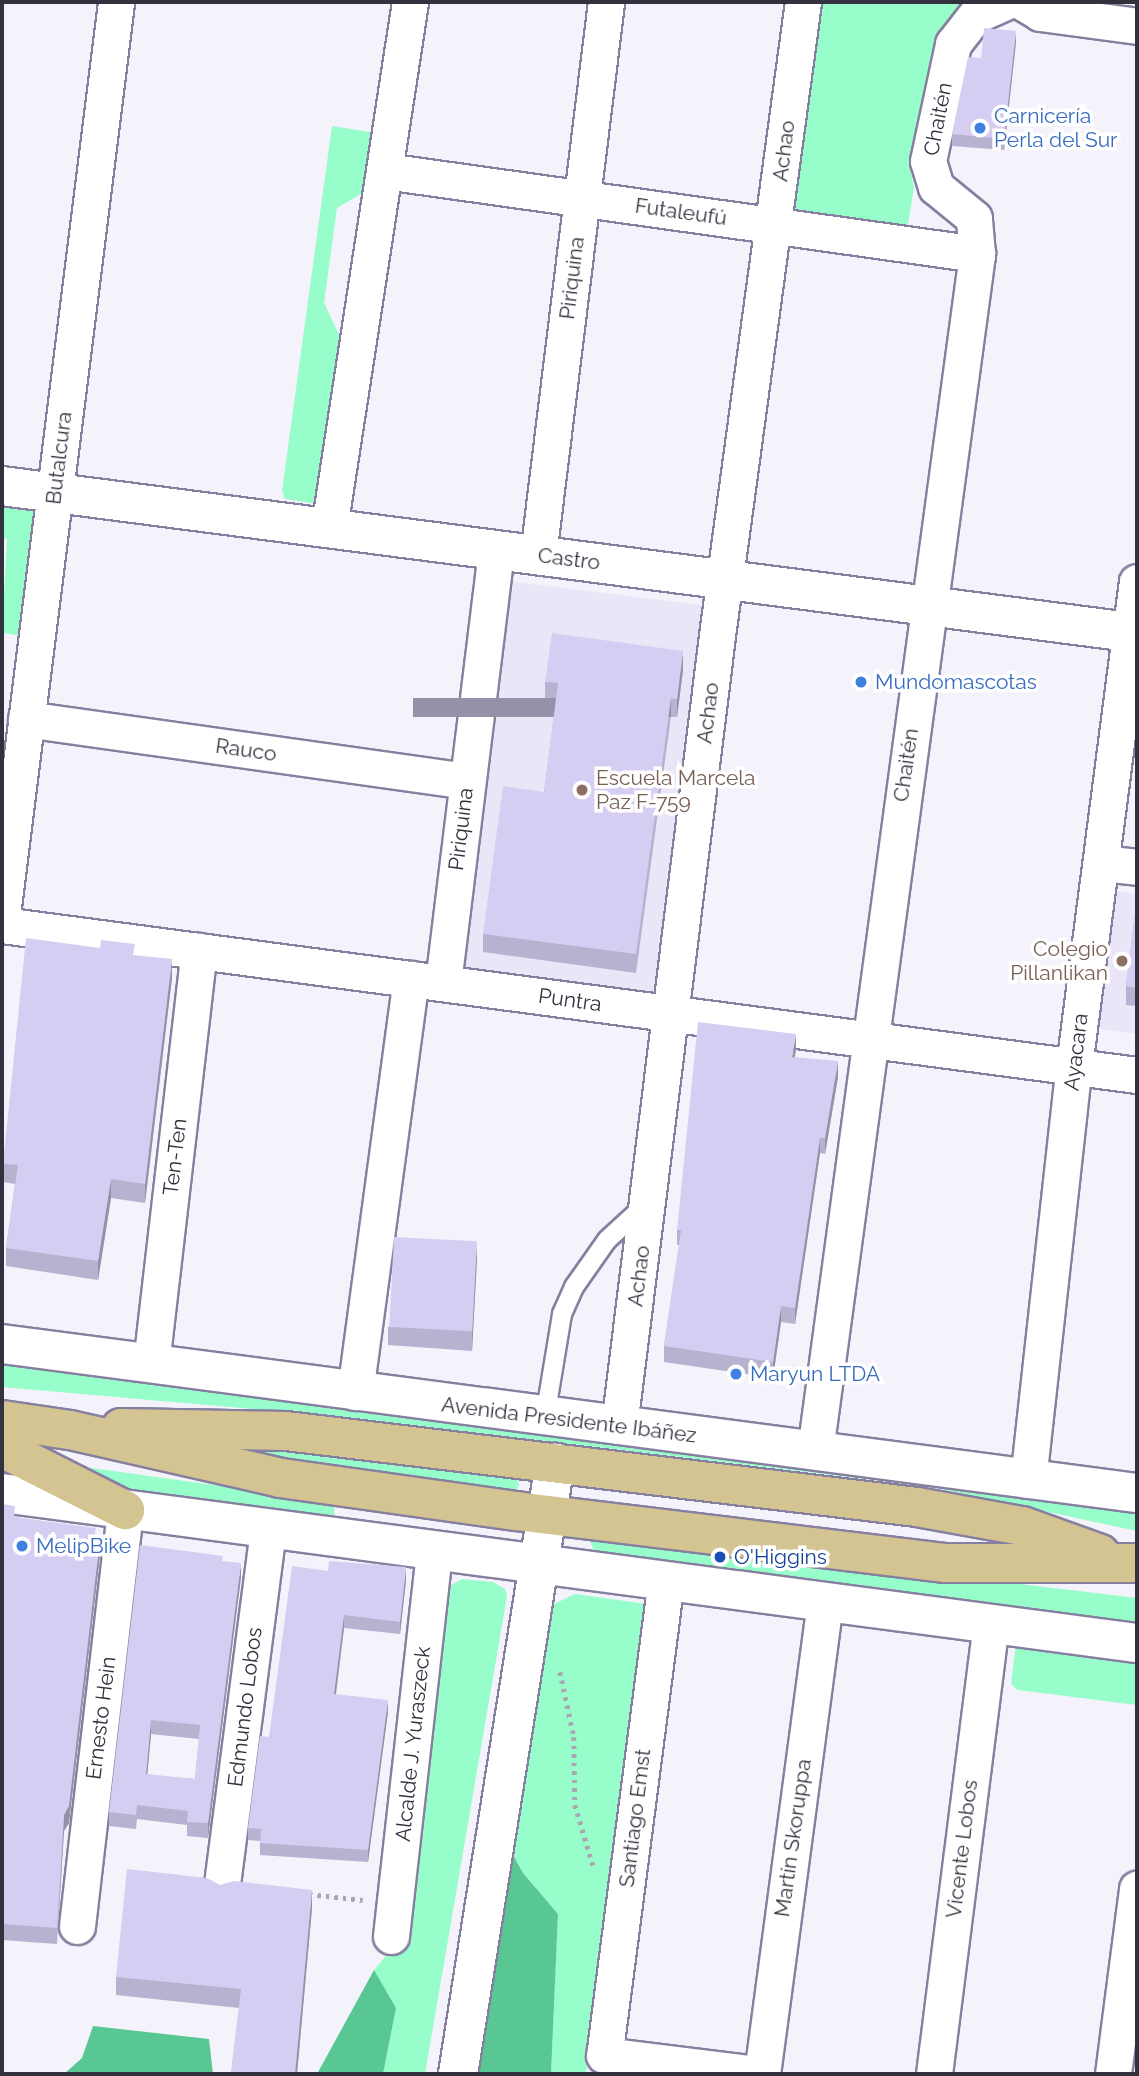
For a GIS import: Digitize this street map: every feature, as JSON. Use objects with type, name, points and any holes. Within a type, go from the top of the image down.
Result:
[{"type":"main road","name":"Avenida Presidente Ibáñez","points":[[2,1420],[70,1430],[281,1478],[548,1515],[946,1563],[1128,1562]]},
{"type":"main road","name":"Avenida Presidente Ibáñez","points":[[70,1430],[195,1426],[286,1431],[555,1463],[990,1520],[1022,1526],[1128,1562]]},
{"type":"main road","points":[[2,1448],[125,1510]]},
{"type":"street","name":"Butalcura","points":[[2,915],[116,2]]},
{"type":"street","points":[[329,528],[410,2]]},
{"type":"street","name":"Piriquina","points":[[538,555],[606,2]]},
{"type":"street","name":"Achao","points":[[619,1426],[674,1013],[724,579],[775,226],[803,2]]},
{"type":"street","name":"Chaitén","points":[[815,1451],[927,606],[977,254],[974,218],[936,187],[928,161],[953,44],[976,15],[1006,2]]},
{"type":"street","points":[[1022,2],[1040,13],[1137,26]]},
{"type":"street","name":"Futaleufú","points":[[386,171],[977,254]]},
{"type":"street","name":"Castro","points":[[2,485],[1134,632]]},
{"type":"street","name":"Piriquina","points":[[355,1392],[427,981],[466,781],[496,550]]},
{"type":"street","name":"Ayacara","points":[[1028,1480],[1074,1066],[1134,632],[1137,582]]},
{"type":"street","name":"Rauco","points":[[26,719],[466,781]]},
{"type":"street","points":[[1101,863],[1137,867]]},
{"type":"street","name":"Puntra","points":[[2,925],[1137,1075]]},
{"type":"street","name":"Ten-Ten","points":[[150,1364],[199,951]]},
{"type":"street","name":"Avenida Presidente Ibáñez","points":[[2,1344],[1137,1493]]},
{"type":"street","points":[[457,2074],[555,1463]]},
{"type":"street","points":[[2,1493],[1137,1643]]},
{"type":"street","name":"Ernesto Hein","points":[[77,1926],[125,1510]]},
{"type":"street","name":"Edmundo Lobos","points":[[222,1884],[268,1529]]},
{"type":"street","name":"Alcalde J. Yuraszeck","points":[[391,1936],[434,1551]]},
{"type":"street","name":"Santiago Emst","points":[[641,2067],[604,2055],[666,1580]]},
{"type":"street","name":"Martín Skoruppa","points":[[760,2074],[825,1601]]},
{"type":"street","name":"Vicente Lobos","points":[[934,2074],[991,1623]]},
{"type":"street","points":[[1112,2074],[1137,1889]]},
{"type":"street","points":[[641,2067],[760,2074]]},
{"type":"lane","points":[[545,1417],[562,1314],[574,1287],[607,1240],[649,1203]]},
{"type":"path","points":[[556,1660],[574,1737],[575,1805],[594,1875]]},
{"type":"shaded area","name":"Escuela Marcela Paz F-759","points":[[505,581],[709,606],[661,998],[457,973]]},
{"type":"shaded area","name":"Colegio Pillanlikan","points":[[1116,891],[1137,894],[1137,1034],[1098,1029]]},
{"type":"green space","points":[[820,2],[976,2],[910,169],[914,187],[907,231],[796,215],[791,202]]},
{"type":"green space","points":[[332,126],[376,133],[366,191],[337,208],[324,303],[342,341],[316,501],[311,503],[285,499],[282,491]]},
{"type":"green space","points":[[2,505],[37,509],[31,637],[2,633],[7,539],[2,538]]},
{"type":"green space","points":[[2,1356],[1137,1506],[1137,1531],[932,1487],[345,1417],[2,1387]]},
{"type":"green space","points":[[231,1444],[517,1477],[519,1486],[514,1491],[278,1457],[233,1448]]},
{"type":"green space","points":[[85,1467],[335,1502],[333,1523],[125,1490],[83,1469]]},
{"type":"green space","points":[[599,1534],[1137,1598],[1137,1623],[595,1553],[590,1541]]},
{"type":"green space","points":[[462,1579],[493,1582],[505,1589],[507,1596],[425,2074],[383,2074],[396,2008],[374,1970],[392,1949],[431,1739],[450,1586]]},
{"type":"green space","points":[[575,1594],[647,1604],[586,2074],[551,2074],[558,1914],[523,1873],[508,1846],[550,1606]]},
{"type":"green space","points":[[1016,1643],[1137,1652],[1137,1705],[1018,1690],[1011,1684]]},
{"type":"green space","points":[[508,1846],[523,1873],[558,1914],[551,2074],[470,2074]]},
{"type":"green space","points":[[374,1970],[396,2008],[383,2074],[317,2074]]},
{"type":"green space","points":[[93,2026],[209,2039],[213,2074],[64,2074],[82,2058]]},
{"type":"building","points":[[984,28],[1016,31],[1004,139],[952,134],[968,57],[981,58]]},
{"type":"building","points":[[552,633],[683,651],[677,699],[671,698],[636,954],[483,934],[503,786],[544,792],[558,683],[545,682]]},
{"type":"building","points":[[1137,898],[1137,988],[1126,986]]},
{"type":"building","points":[[26,938],[100,948],[101,940],[135,944],[133,955],[172,959],[145,1184],[111,1179],[98,1261],[6,1248],[18,1165],[3,1164]]},
{"type":"building","points":[[698,1022],[796,1034],[792,1057],[838,1061],[825,1138],[820,1138],[795,1308],[781,1306],[773,1362],[664,1346],[681,1230],[677,1230]]},
{"type":"building","points":[[394,1237],[477,1241],[472,1331],[389,1327]]},
{"type":"building","points":[[2,1504],[15,1506],[14,1517],[96,1528],[94,1538],[100,1539],[69,1806],[64,1815],[57,1928],[2,1924]]},
{"type":"building","points":[[140,1545],[223,1556],[222,1561],[241,1563],[208,1823],[187,1822],[188,1811],[137,1805],[136,1815],[109,1812]],"holes":[[[151,1720],[200,1725],[195,1779],[146,1774]]]},
{"type":"building","points":[[329,1561],[406,1567],[400,1622],[344,1615],[334,1694],[388,1700],[368,1850],[260,1843],[261,1829],[248,1828],[260,1736],[269,1737],[292,1566],[328,1571]]},
{"type":"building","points":[[127,1869],[207,1878],[220,1885],[234,1881],[312,1890],[295,2074],[231,2074],[241,1989],[116,1977]]},
{"type":"place","name":"Carnicería Perla del Sur","points":[[980,128]]},
{"type":"place","name":"Mundomascotas","points":[[861,682]]},
{"type":"place","name":"Escuela Marcela Paz F-759","points":[[582,790]]},
{"type":"place","name":"Colegio Pillanlikan","points":[[1122,961]]},
{"type":"place","name":"Maryun LTDA","points":[[736,1374]]},
{"type":"place","name":"MelipBike","points":[[22,1546]]},
{"type":"place","name":"O'Higgins","points":[[720,1557]]}]
